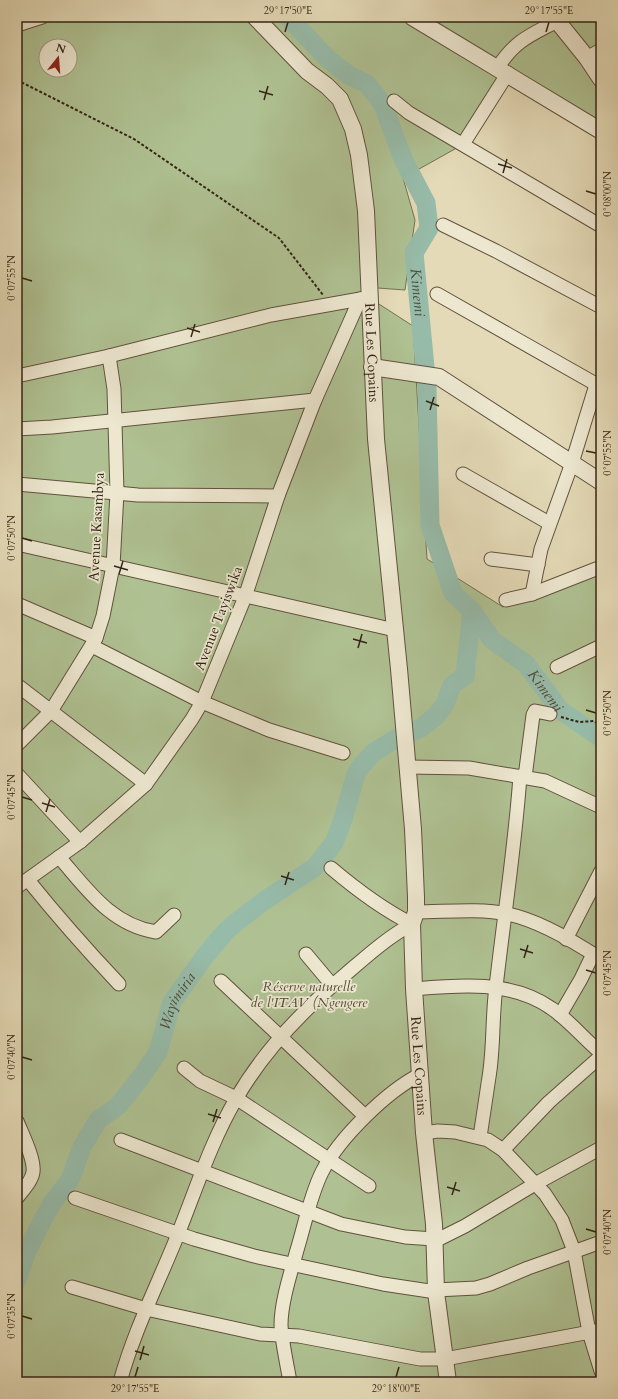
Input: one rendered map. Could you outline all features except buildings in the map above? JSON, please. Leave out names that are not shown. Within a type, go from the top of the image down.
[{"type":"street","points":[[17,25],[42,17]]},
{"type":"street","name":"Rue Les Copains","points":[[255,17],[307,72],[327,86],[340,99],[353,129],[366,212],[365,298],[372,367],[376,439],[408,767],[416,897],[414,918],[414,989],[424,1133],[434,1239],[436,1291],[448,1382]]},
{"type":"street","points":[[412,17],[503,70],[601,131]]},
{"type":"street","points":[[463,144],[503,70],[508,53],[520,40],[556,19],[587,58],[601,79]]},
{"type":"street","points":[[587,58],[601,50]]},
{"type":"street","points":[[394,101],[409,113],[601,226]]},
{"type":"street","points":[[443,225],[496,250],[601,307]]},
{"type":"street","points":[[437,294],[598,386],[572,463],[549,523],[532,594]]},
{"type":"street","points":[[17,376],[109,356],[271,315],[365,298]]},
{"type":"street","name":"Avenue Tayiswika","points":[[22,884],[80,842],[146,784],[174,746],[202,702],[245,597],[278,496],[315,400],[365,298]]},
{"type":"street","name":"Avenue Kasambya","points":[[17,744],[51,711],[94,642],[103,616],[113,566],[117,493],[114,389],[109,356]]},
{"type":"street","points":[[372,367],[440,377],[601,482]]},
{"type":"street","points":[[17,429],[52,427],[315,400]]},
{"type":"street","points":[[463,474],[549,523]]},
{"type":"street","points":[[17,484],[117,493],[278,496]]},
{"type":"street","points":[[17,544],[395,630]]},
{"type":"street","points":[[491,560],[538,565]]},
{"type":"street","points":[[506,600],[532,594],[601,567]]},
{"type":"street","points":[[17,604],[94,642],[202,702],[269,730],[343,753]]},
{"type":"street","points":[[557,667],[601,646]]},
{"type":"street","points":[[17,685],[146,784]]},
{"type":"street","points":[[480,1137],[489,1077],[496,988],[506,914],[512,852],[533,715],[535,710],[550,714]]},
{"type":"street","points":[[408,767],[469,768],[545,781],[601,808]]},
{"type":"street","points":[[17,774],[80,842]]},
{"type":"street","points":[[59,857],[95,898],[117,917],[132,926],[156,932],[174,915]]},
{"type":"street","points":[[331,868],[361,894],[390,913],[414,918],[506,914],[520,917],[566,939],[597,957],[581,979],[560,1015]]},
{"type":"street","points":[[566,939],[601,871]]},
{"type":"street","points":[[22,884],[51,906],[61,922],[79,938],[90,954],[119,984]]},
{"type":"street","points":[[120,1382],[126,1359],[178,1233],[202,1170],[236,1098],[280,1036],[332,985],[374,949],[414,918]]},
{"type":"street","points":[[306,954],[332,985]]},
{"type":"street","points":[[221,981],[365,1116]]},
{"type":"street","points":[[414,989],[456,985],[496,988],[511,991],[539,1001],[560,1015],[601,1054],[549,1102],[503,1150]]},
{"type":"street","points":[[184,1068],[200,1081],[236,1098],[369,1186]]},
{"type":"street","points":[[290,1382],[284,1336],[281,1325],[282,1315],[293,1265],[318,1182],[329,1160],[365,1116],[396,1089],[420,1074]]},
{"type":"street","points":[[17,1122],[27,1145],[33,1170],[29,1181],[17,1198]]},
{"type":"street","points":[[424,1133],[438,1131],[455,1132],[480,1137],[503,1150],[535,1184],[555,1209],[574,1251],[595,1331],[601,1372]]},
{"type":"street","points":[[122,1140],[341,1224],[385,1234],[434,1239],[441,1238],[465,1226],[535,1184],[601,1148]]},
{"type":"street","points":[[75,1198],[178,1233],[293,1265],[383,1284],[436,1291],[476,1288],[490,1284],[528,1268],[601,1242]]},
{"type":"street","points":[[72,1287],[146,1309],[260,1334],[299,1336],[420,1359],[445,1359],[595,1331]]},
{"type":"path","points":[[17,80],[134,140],[279,238],[330,304]]},
{"type":"path","points":[[550,714],[579,722],[594,721],[601,726]]},
{"type":"green space","name":"Réserve naturelle de l'ITAV (Ngengere","points":[[17,17],[601,17],[601,124],[509,67],[462,145],[403,178],[415,220],[405,290],[364,287],[365,295],[413,326],[427,559],[503,607],[601,574],[601,1382],[17,1382]]},
{"type":"waterway","name":"Kimemi","points":[[288,17],[329,60],[349,75],[367,84],[382,103],[404,161],[426,203],[429,228],[414,253],[427,388],[430,525],[453,593],[472,611],[492,640],[526,664],[560,710],[601,738]]},
{"type":"waterway","name":"Wayimiria","points":[[17,1280],[25,1256],[37,1231],[52,1203],[70,1180],[82,1147],[98,1120],[118,1106],[141,1077],[158,1052],[172,1002],[205,956],[227,930],[239,920],[264,901],[315,867],[334,843],[343,819],[356,774],[362,765],[374,752],[397,738],[421,728],[436,716],[445,704],[452,685],[465,676],[472,611]]}]
